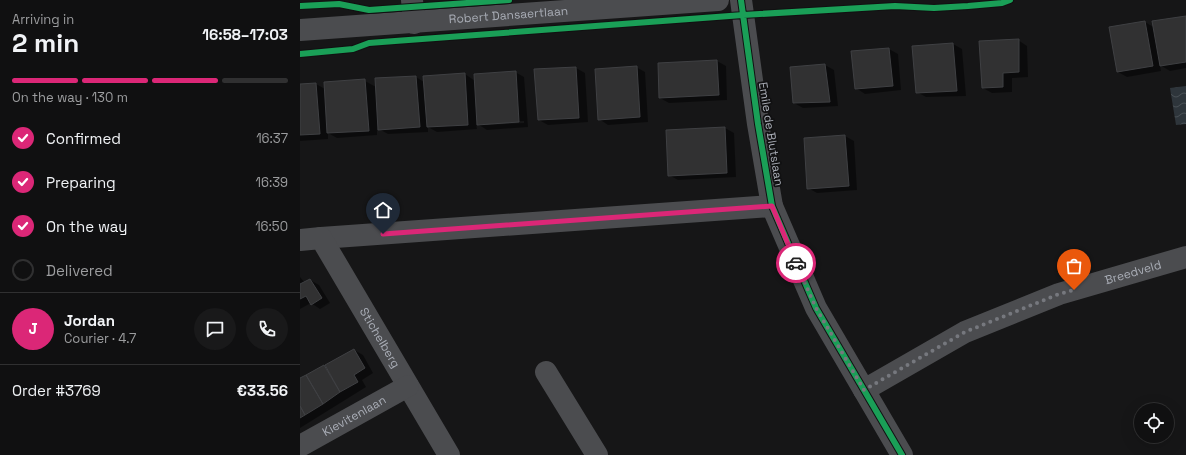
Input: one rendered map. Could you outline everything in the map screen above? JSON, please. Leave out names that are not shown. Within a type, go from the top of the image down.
[{"type":"street","points":[[412,0],[414,23]]},
{"type":"street","name":"Robert Dansaertlaan","points":[[300,30],[718,0]]},
{"type":"street","name":"Emile de Blutslaan","points":[[741,0],[758,124],[772,206],[816,308],[902,455]]},
{"type":"street","points":[[310,239],[772,206]]},
{"type":"street","name":"Stichelberg","points":[[310,239],[408,386],[449,455]]},
{"type":"street","name":"Breedveld","points":[[864,390],[965,332],[1059,294],[1186,257]]},
{"type":"street","points":[[546,372],[597,455]]},
{"type":"street","name":"Kievitenlaan","points":[[300,446],[408,386]]},
{"type":"water","points":[[1186,86],[1186,124],[1176,125],[1170,88]]},
{"type":"building","points":[[1186,16],[1186,62],[1160,66],[1152,21]]},
{"type":"building","points":[[1145,21],[1153,66],[1117,72],[1109,27]]},
{"type":"building","points":[[1019,39],[1019,72],[1003,73],[1003,87],[982,88],[979,41]]},
{"type":"building","points":[[953,43],[957,91],[916,93],[912,46]]},
{"type":"building","points":[[889,48],[893,86],[855,89],[851,51]]},
{"type":"building","points":[[717,60],[719,95],[659,98],[658,63]]},
{"type":"building","points":[[825,64],[830,102],[793,103],[790,67]]},
{"type":"building","points":[[637,66],[640,117],[598,120],[595,69]]},
{"type":"building","points":[[576,67],[579,118],[538,120],[534,69]]},
{"type":"building","points":[[516,71],[519,122],[477,125],[474,74]]},
{"type":"building","points":[[465,73],[468,125],[427,127],[423,76]]},
{"type":"building","points":[[416,76],[420,127],[378,130],[375,78]]},
{"type":"building","points":[[365,79],[369,131],[327,133],[324,82]]},
{"type":"building","points":[[316,83],[320,134],[300,135],[300,84]]},
{"type":"building","points":[[725,127],[727,173],[668,176],[666,130]]},
{"type":"building","points":[[845,135],[849,186],[807,189],[804,138]]},
{"type":"building","points":[[310,279],[322,298],[311,305],[306,296],[300,299],[300,284]]},
{"type":"building","points":[[354,349],[365,368],[354,375],[358,382],[340,392],[325,365]]},
{"type":"building","points":[[324,365],[340,392],[323,404],[306,375]]},
{"type":"building","points":[[306,375],[323,404],[305,415],[300,406],[300,378]]},
{"type":"building","points":[[300,406],[305,415],[300,418]]},
{"type":"cycle path","points":[[300,6],[339,4],[369,10],[509,0]]},
{"type":"cycle path","points":[[741,0],[758,124],[772,206],[816,308],[902,455]]},
{"type":"cycle path","points":[[300,54],[353,49],[369,43],[395,41],[743,15],[895,6],[934,8],[968,6],[1002,3],[1010,0]]},
{"type":"way so far","points":[[796,263],[816,308],[864,390],[965,332],[1059,294],[1074,290]]},
{"type":"route","points":[[383,234],[772,206],[796,263]]}]
